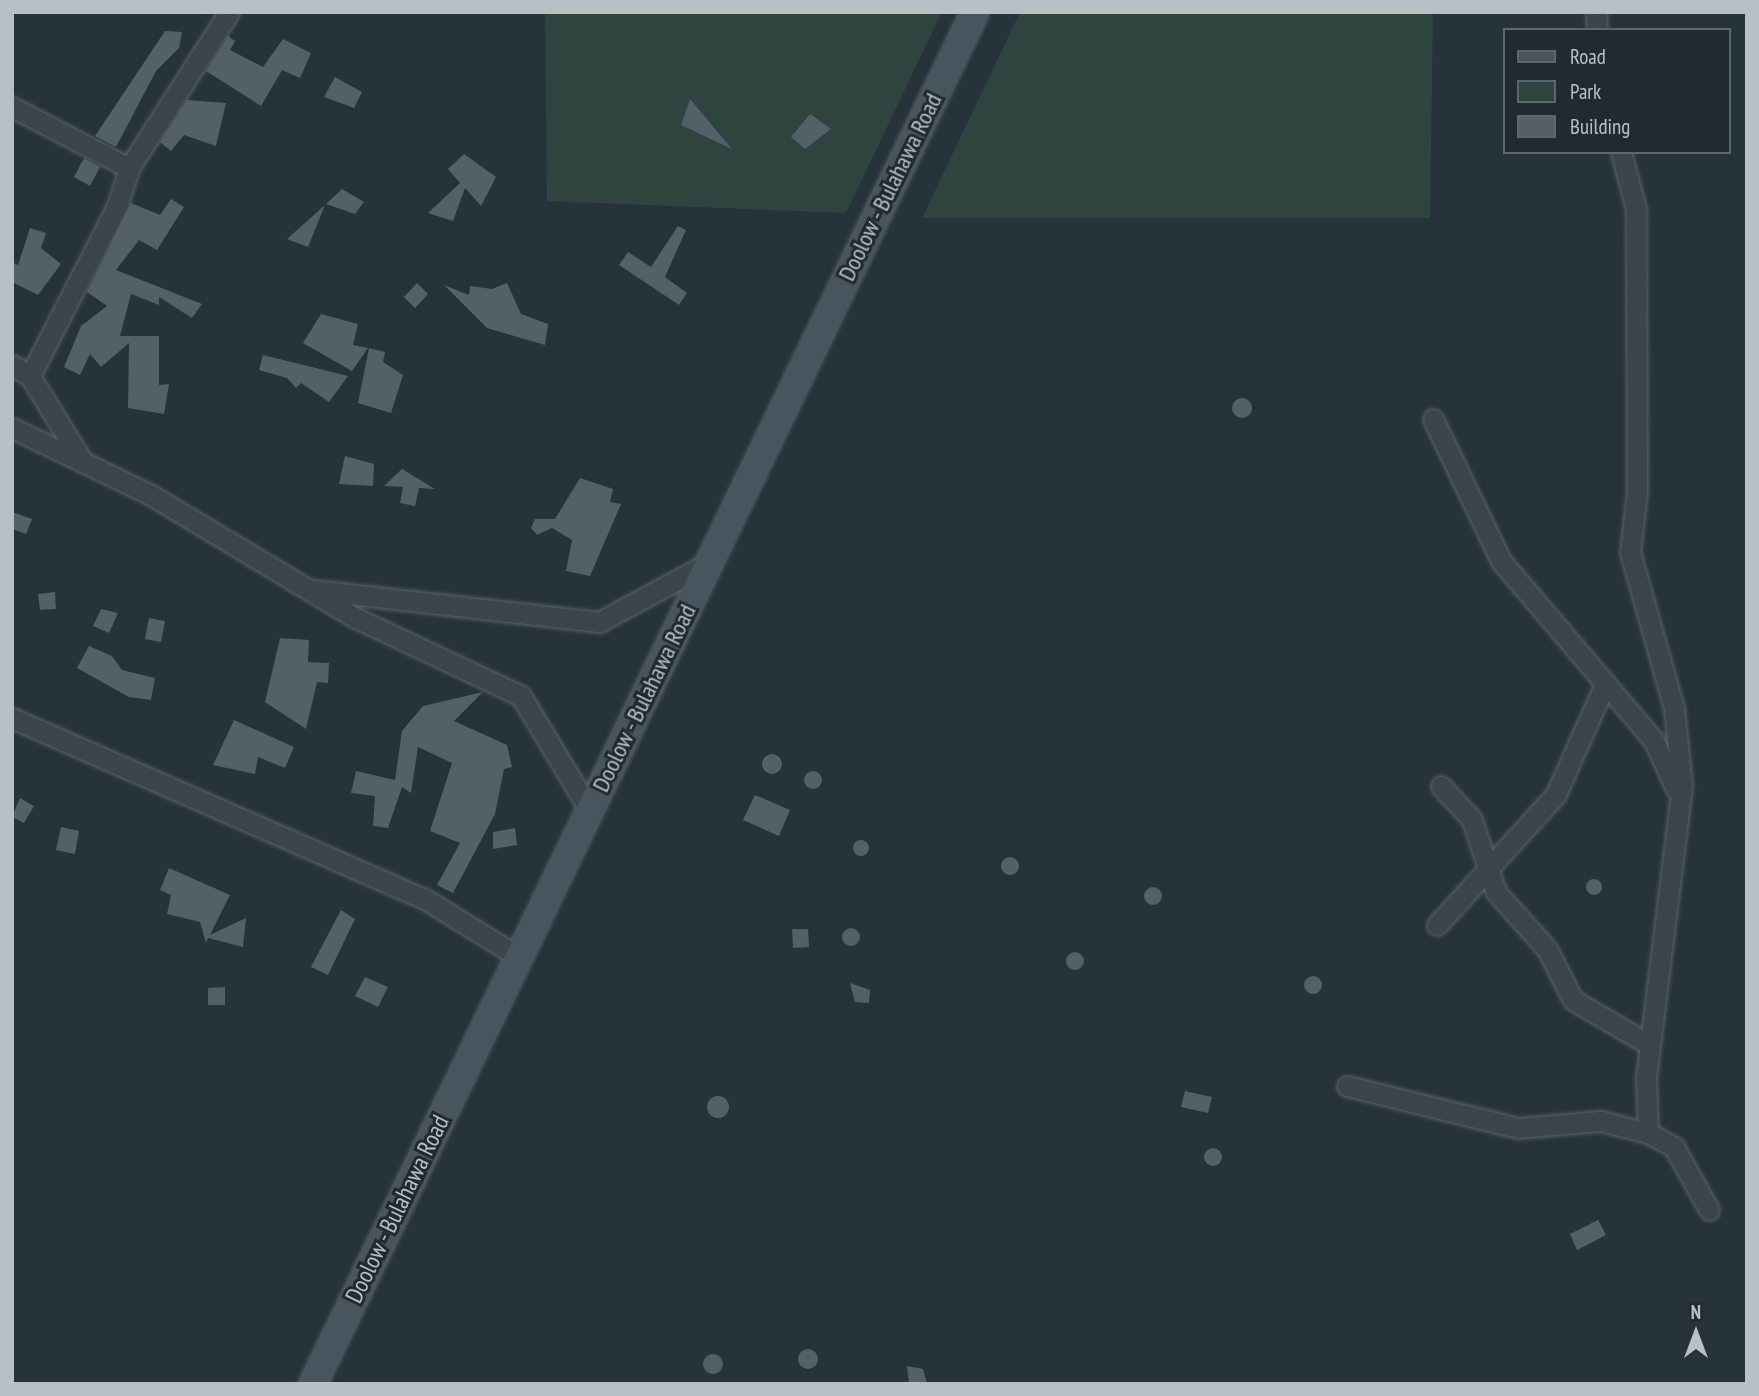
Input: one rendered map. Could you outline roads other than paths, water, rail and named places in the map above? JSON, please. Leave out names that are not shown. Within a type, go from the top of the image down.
[{"type":"main road","name":"Doolow - Bulahawa Road","points":[[313,1384],[975,12]]},
{"type":"street","points":[[30,376],[117,206],[129,168],[229,12]]},
{"type":"street","points":[[12,107],[129,168]]},
{"type":"street","points":[[1622,154],[1636,209],[1637,491],[1630,552],[1674,709],[1681,798],[1650,1045],[1648,1133]]},
{"type":"street","points":[[12,365],[30,376],[83,461]]},
{"type":"street","points":[[1433,419],[1501,561],[1654,741],[1681,798]]},
{"type":"street","points":[[12,428],[151,495],[305,589],[521,696],[590,811]]},
{"type":"street","points":[[305,589],[599,622],[710,562]]},
{"type":"street","points":[[1437,925],[1569,774],[1605,684]]},
{"type":"street","points":[[12,718],[425,899],[519,957]]},
{"type":"street","points":[[1441,786],[1472,820],[1496,892],[1547,949],[1573,1000],[1650,1045]]},
{"type":"street","points":[[1347,1086],[1518,1128],[1601,1121],[1648,1133],[1674,1147],[1709,1210]]}]
